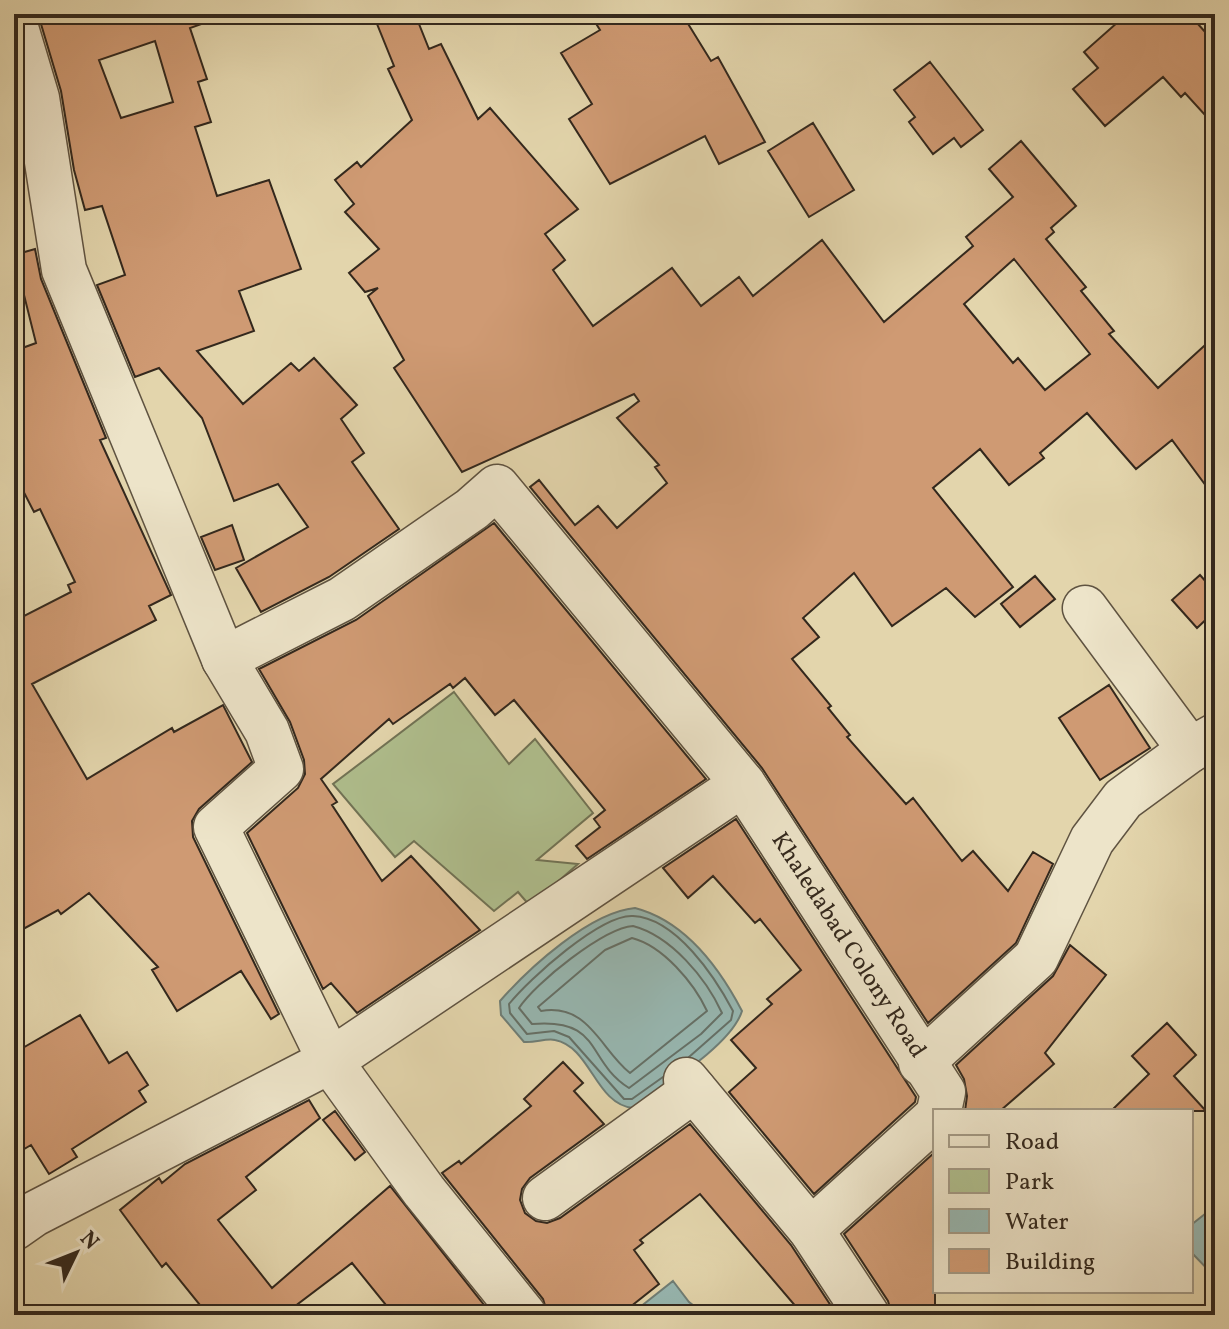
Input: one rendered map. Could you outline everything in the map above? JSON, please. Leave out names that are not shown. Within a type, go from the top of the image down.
[{"type":"street","points":[[14,21],[37,98],[64,270],[224,659],[267,731],[281,769],[216,827],[330,1061],[424,1191],[524,1315]]},
{"type":"street","name":"Khaledabad Colony Road","points":[[224,659],[342,599],[472,509],[497,487],[743,784],[921,1063],[943,1092],[939,1109]]},
{"type":"street","points":[[921,1063],[1036,958],[1092,840],[1123,799],[1202,743],[1085,608]]},
{"type":"street","points":[[14,1228],[34,1214],[330,1061],[458,972],[743,784]]},
{"type":"street","points":[[545,1198],[690,1085],[811,1230],[867,1315]]},
{"type":"street","points":[[811,1230],[933,1120]]},
{"type":"green space","points":[[454,692],[509,764],[535,739],[593,813],[537,860],[578,864],[530,906],[518,892],[494,911],[414,841],[395,857],[333,784]]},
{"type":"water","points":[[635,908],[670,923],[699,948],[723,978],[742,1011],[725,1038],[711,1051],[633,1108],[610,1097],[577,1053],[567,1045],[555,1040],[524,1042],[501,1015],[500,1001],[527,973],[580,930],[617,912]]},
{"type":"water","points":[[1215,1206],[1215,1277],[1193,1254],[1193,1223]]},
{"type":"water","points":[[673,1281],[689,1302],[706,1315],[630,1315]]},
{"type":"building","points":[[38,14],[218,14],[218,18],[190,28],[207,79],[198,82],[211,122],[195,127],[217,196],[269,180],[301,269],[239,291],[254,331],[197,351],[243,404],[291,363],[299,371],[314,358],[357,405],[341,419],[364,453],[352,462],[399,529],[329,577],[261,612],[236,568],[308,527],[278,484],[234,501],[202,418],[159,368],[135,377],[97,285],[125,275],[102,206],[85,210],[74,170],[61,91]],"holes":[[[155,41],[173,102],[121,118],[99,60]]]},
{"type":"building","points":[[373,14],[415,14],[429,49],[441,44],[478,119],[490,108],[578,209],[545,234],[565,260],[553,270],[593,326],[672,268],[701,306],[739,277],[753,296],[822,240],[884,322],[973,246],[966,237],[1013,197],[989,169],[1021,141],[1076,206],[1051,228],[1054,232],[1046,239],[1086,287],[1081,291],[1114,331],[1109,334],[1158,388],[1215,336],[1215,498],[1172,440],[1136,469],[1087,413],[1040,453],[1044,458],[1009,485],[980,449],[933,488],[1013,587],[975,617],[946,588],[892,626],[854,573],[803,618],[819,637],[792,659],[831,706],[828,708],[850,735],[847,737],[906,804],[913,798],[962,861],[973,851],[1008,891],[1033,852],[1053,864],[1016,943],[928,1023],[762,768],[530,487],[539,480],[575,525],[598,506],[617,528],[667,483],[655,467],[659,465],[617,418],[639,401],[634,394],[462,472],[394,368],[404,360],[368,296],[378,288],[365,292],[349,273],[379,249],[345,212],[354,204],[335,180],[357,162],[361,167],[412,120],[388,69],[394,66]],"holes":[[[1014,259],[1090,354],[1045,390],[1018,358],[1013,363],[964,304]]]},
{"type":"building","points":[[590,14],[682,14],[711,61],[718,57],[765,142],[719,164],[705,136],[610,184],[569,119],[592,104],[561,53],[600,30]]},
{"type":"building","points":[[1127,14],[1189,14],[1215,43],[1215,126],[1185,93],[1181,97],[1163,77],[1105,126],[1073,89],[1098,68],[1084,52]]},
{"type":"building","points":[[930,62],[983,130],[961,147],[954,138],[933,154],[909,122],[915,117],[894,90]]},
{"type":"building","points":[[14,113],[22,167],[14,170]]},
{"type":"building","points":[[813,123],[854,190],[809,217],[768,151]]},
{"type":"building","points":[[35,249],[41,279],[106,438],[100,440],[171,595],[149,606],[156,620],[32,684],[87,779],[172,728],[174,732],[223,705],[252,762],[199,809],[192,821],[193,837],[279,1014],[271,1019],[241,971],[177,1011],[152,970],[158,967],[89,893],[61,914],[58,910],[14,934],[14,621],[71,592],[68,585],[75,582],[40,509],[34,512],[14,473],[14,351],[36,343],[14,255]]},
{"type":"building","points":[[494,523],[706,779],[587,859],[576,846],[600,827],[594,819],[605,810],[514,700],[495,715],[465,678],[453,688],[450,684],[393,724],[389,719],[321,779],[337,802],[332,805],[382,881],[411,856],[480,930],[357,1013],[331,983],[323,989],[247,833],[298,788],[305,774],[304,760],[290,722],[259,669],[356,620]]},
{"type":"building","points":[[232,525],[244,560],[215,570],[201,537]]},
{"type":"building","points":[[1200,575],[1215,592],[1215,611],[1197,628],[1172,600]]},
{"type":"building","points":[[1035,576],[1055,599],[1020,627],[1001,604]]},
{"type":"building","points":[[1109,685],[1150,748],[1100,780],[1059,718]]},
{"type":"building","points":[[736,819],[916,1097],[915,1102],[814,1194],[729,1092],[756,1068],[731,1040],[772,1004],[767,999],[801,970],[760,919],[755,923],[713,876],[688,898],[663,868]]},
{"type":"building","points":[[1070,945],[1106,975],[1045,1053],[1054,1064],[1002,1109],[965,1109],[964,1079],[956,1065],[1053,976]]},
{"type":"building","points":[[80,1015],[109,1063],[127,1052],[148,1085],[139,1091],[146,1102],[72,1149],[77,1157],[49,1174],[31,1145],[14,1155],[14,1053]]},
{"type":"building","points":[[1167,1023],[1196,1055],[1174,1076],[1206,1111],[1113,1109],[1149,1074],[1132,1056]]},
{"type":"building","points":[[563,1062],[583,1083],[574,1091],[604,1124],[530,1178],[522,1189],[520,1200],[525,1213],[536,1221],[547,1223],[560,1218],[690,1124],[791,1245],[837,1315],[803,1315],[700,1194],[640,1240],[643,1243],[634,1250],[659,1284],[620,1315],[548,1315],[543,1299],[442,1173],[459,1161],[461,1164],[531,1106],[524,1099]]},
{"type":"building","points":[[309,1100],[320,1118],[246,1177],[256,1190],[218,1220],[272,1288],[390,1186],[492,1315],[394,1315],[352,1263],[290,1310],[294,1315],[208,1315],[166,1263],[162,1267],[120,1210],[159,1178],[162,1183],[185,1164]]},
{"type":"building","points":[[335,1111],[365,1152],[355,1160],[323,1120]]},
{"type":"building","points":[[933,1154],[935,1315],[892,1315],[888,1301],[844,1234]]}]
